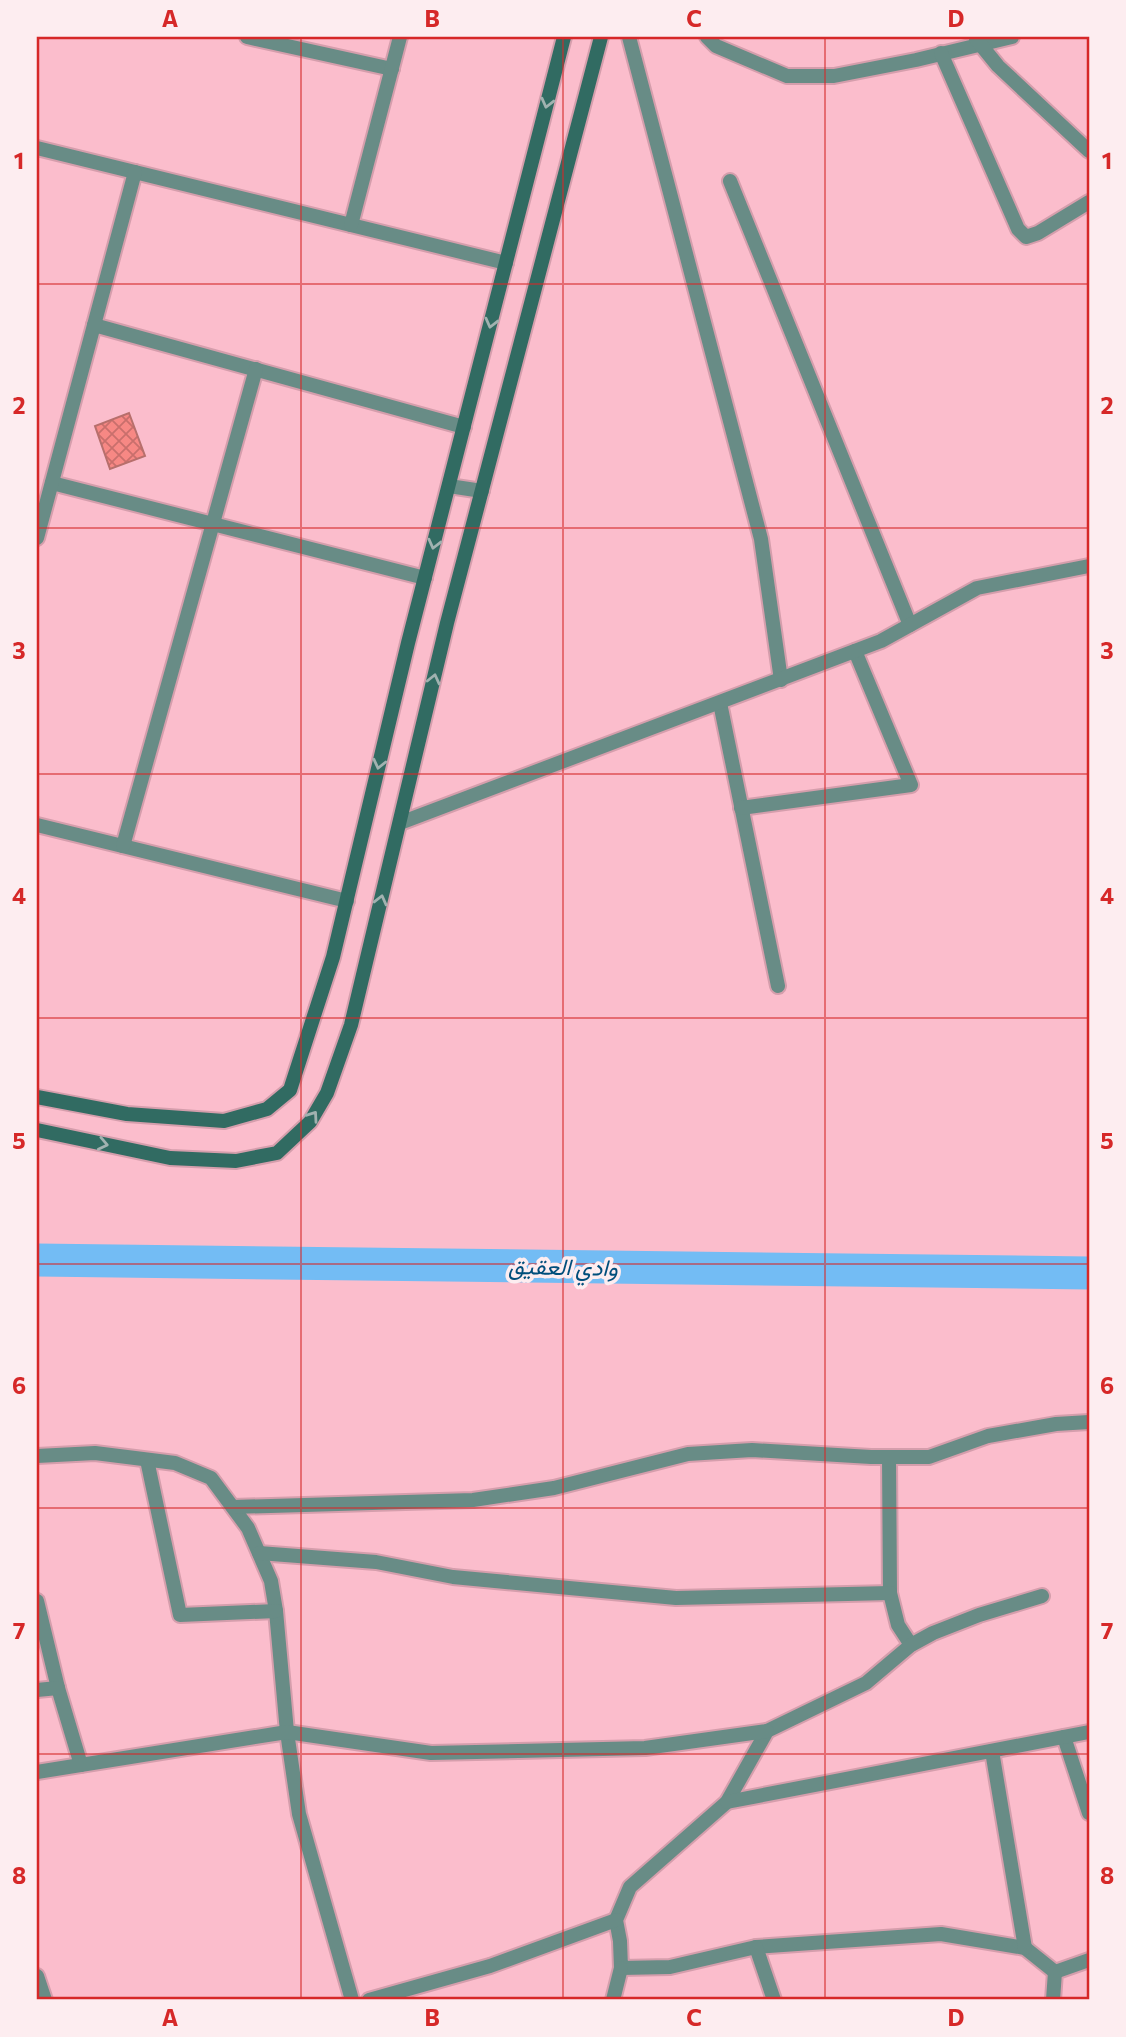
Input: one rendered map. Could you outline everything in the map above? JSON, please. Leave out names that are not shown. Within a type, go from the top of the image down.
[{"type":"street","points":[[247,37],[392,69]]},
{"type":"street","points":[[351,225],[400,37]]},
{"type":"street","points":[[37,1097],[127,1114],[224,1121],[267,1109],[289,1090],[333,957],[425,578],[564,37]]},
{"type":"street","points":[[37,1130],[170,1158],[236,1161],[277,1153],[310,1122],[327,1093],[351,1026],[447,623],[601,37]]},
{"type":"street","points":[[629,37],[761,539],[781,680]]},
{"type":"street","points":[[706,37],[716,46],[787,76],[834,76],[941,53],[977,40],[1012,37]]},
{"type":"street","points":[[977,40],[998,66],[1089,151]]},
{"type":"street","points":[[941,53],[1018,229],[1026,237],[1038,233],[1089,202]]},
{"type":"street","points":[[37,148],[506,263]]},
{"type":"street","points":[[37,538],[135,172]]},
{"type":"street","points":[[730,181],[910,625]]},
{"type":"street","points":[[94,325],[464,426]]},
{"type":"street","points":[[123,846],[256,369]]},
{"type":"street","points":[[52,483],[425,578]]},
{"type":"street","points":[[449,486],[482,491]]},
{"type":"street","points":[[400,823],[855,652],[881,641],[977,588],[1089,566]]},
{"type":"street","points":[[741,808],[911,785],[855,652]]},
{"type":"street","points":[[720,703],[778,986]]},
{"type":"street","points":[[37,825],[347,901]]},
{"type":"street","points":[[233,1507],[473,1500],[554,1488],[688,1454],[752,1450],[929,1457],[988,1436],[1056,1424],[1089,1422]]},
{"type":"street","points":[[37,1456],[95,1453],[175,1463],[211,1478],[248,1528],[271,1581],[287,1732],[299,1814],[352,2000]]},
{"type":"street","points":[[889,1457],[890,1593],[898,1625],[911,1645]]},
{"type":"street","points":[[147,1460],[180,1615],[276,1611]]},
{"type":"street","points":[[259,1553],[376,1562],[453,1577],[676,1598],[890,1593]]},
{"type":"street","points":[[37,1772],[287,1732],[431,1753],[645,1748],[767,1731],[866,1683],[911,1645],[933,1633],[979,1615],[1042,1596]]},
{"type":"street","points":[[37,1601],[58,1688],[81,1765]]},
{"type":"street","points":[[37,1690],[58,1688]]},
{"type":"street","points":[[613,2000],[621,1968],[616,1920],[629,1887],[727,1802],[767,1731]]},
{"type":"street","points":[[727,1802],[1089,1732]]},
{"type":"street","points":[[1063,1737],[1089,1813]]},
{"type":"street","points":[[992,1751],[1025,1948]]},
{"type":"street","points":[[369,2000],[409,1995],[616,1920]]},
{"type":"street","points":[[621,1968],[670,1966],[756,1947],[941,1934],[1025,1948],[1055,1972]]},
{"type":"street","points":[[756,1947],[774,2000]]},
{"type":"street","points":[[1055,1972],[1089,1960]]},
{"type":"street","points":[[1053,2000],[1055,1972]]},
{"type":"street","points":[[37,1976],[45,2000]]},
{"type":"building","points":[[129,413],[145,456],[110,469],[95,426]]},
{"type":"waterway","name":"وادي العقيق","points":[[37,1260],[1089,1273]]}]
